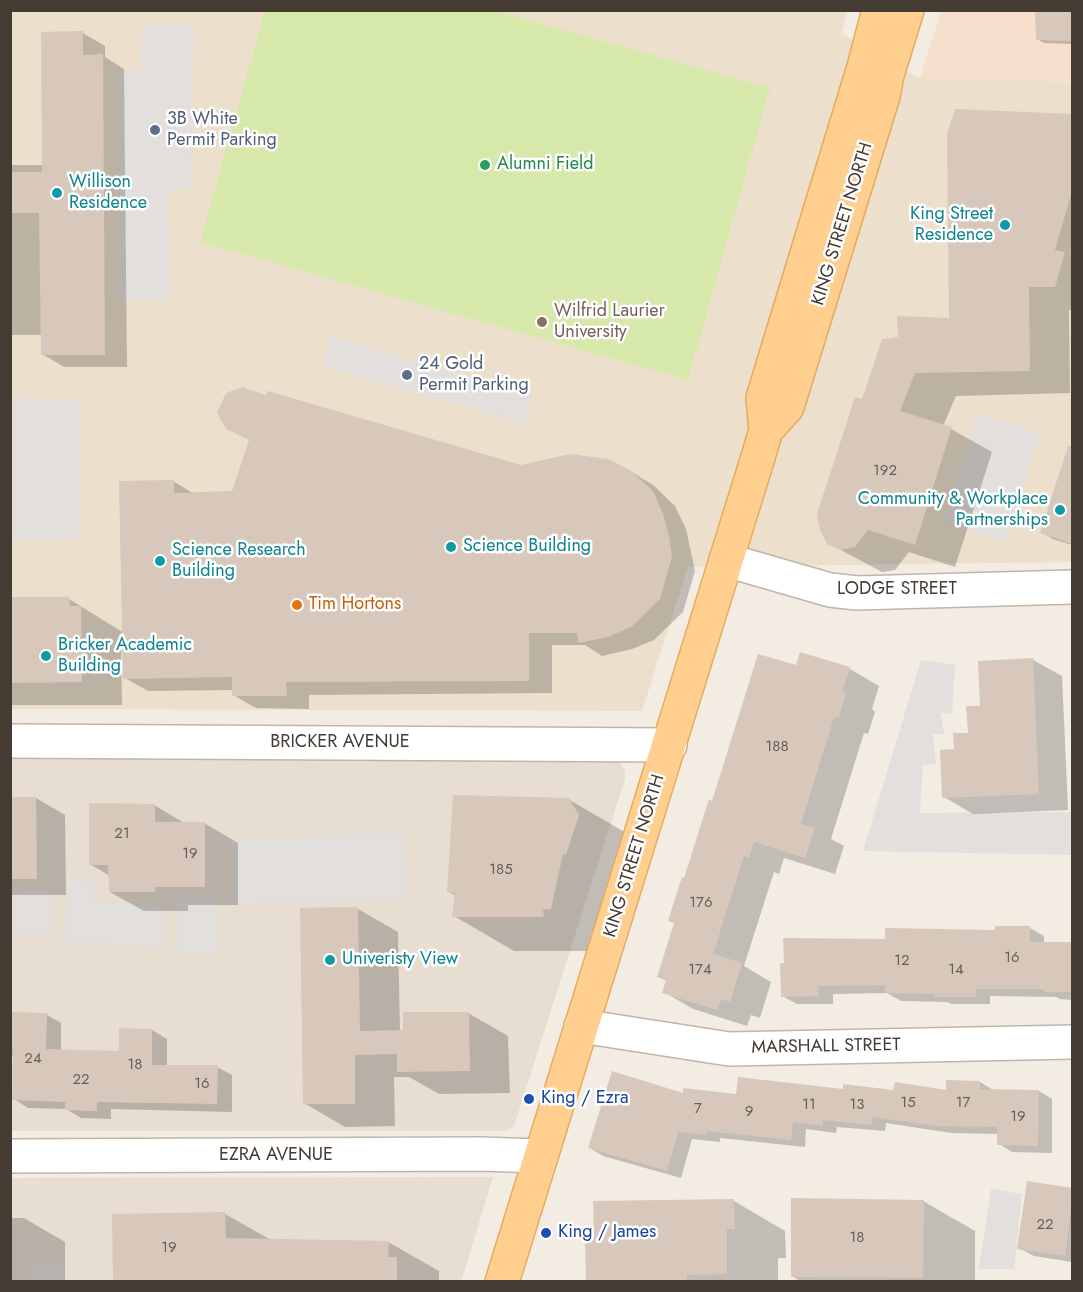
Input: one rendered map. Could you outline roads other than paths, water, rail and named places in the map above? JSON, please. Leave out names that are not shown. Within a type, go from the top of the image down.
[{"type":"main road","name":"KING STREET NORTH","points":[[502,1281],[766,430],[763,398],[864,67],[879,10]]},
{"type":"main road","name":"KING STREET NORTH","points":[[766,430],[787,407],[883,96],[907,10]]},
{"type":"street","name":"LODGE STREET","points":[[726,560],[830,590],[857,593],[1072,587]]},
{"type":"street","name":"BRICKER AVENUE","points":[[10,741],[670,745]]},
{"type":"street","name":"MARSHALL STREET","points":[[581,1026],[729,1049],[1072,1042]]},
{"type":"street","name":"EZRA AVENUE","points":[[10,1156],[480,1154],[541,1156]]},
{"type":"place","name":"3B White Permit Parking","points":[[155,130]]},
{"type":"place","name":"Alumni Field","points":[[485,165]]},
{"type":"place","name":"Willison Residence","points":[[57,193]]},
{"type":"place","name":"King Street Residence","points":[[1005,225]]},
{"type":"place","name":"Wilfrid Laurier University","points":[[542,322]]},
{"type":"place","name":"24 Gold Permit Parking","points":[[407,375]]},
{"type":"place","name":"Community & Workplace Partnerships","points":[[1060,510]]},
{"type":"place","name":"Science Building","points":[[451,547]]},
{"type":"place","name":"Science Research Building","points":[[160,561]]},
{"type":"place","name":"Tim Hortons","points":[[297,605]]},
{"type":"place","name":"Bricker Academic Building","points":[[46,656]]},
{"type":"place","name":"Univeristy View","points":[[330,960]]},
{"type":"place","name":"King / Ezra","points":[[529,1099]]},
{"type":"place","name":"King / James","points":[[546,1233]]}]
